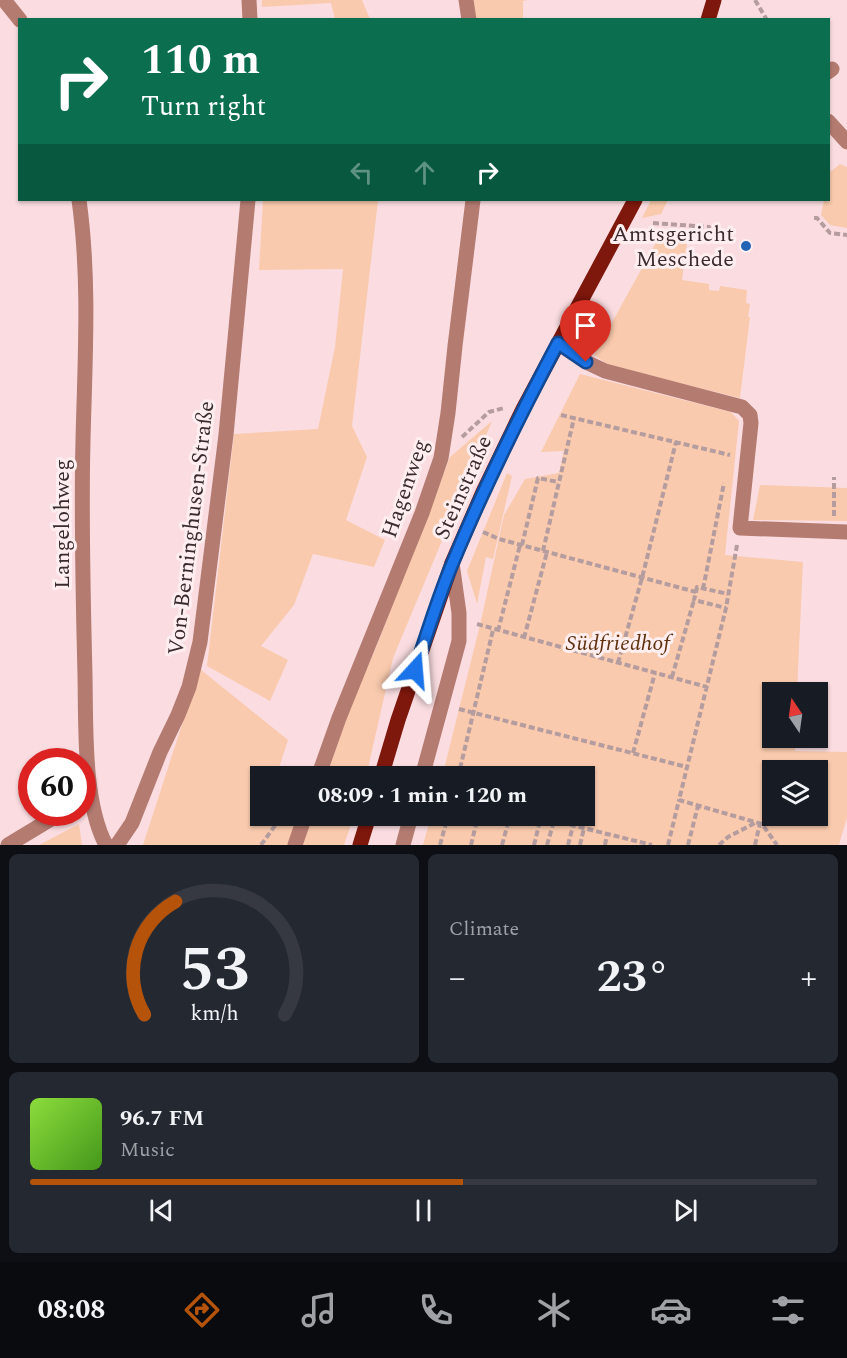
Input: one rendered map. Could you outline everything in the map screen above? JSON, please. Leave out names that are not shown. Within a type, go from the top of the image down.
[{"type":"main road","points":[[709,18],[714,0]]},
{"type":"main road","name":"Steinstraße","points":[[384,766],[452,563],[496,464],[634,201]]},
{"type":"main road","points":[[360,845],[366,826]]},
{"type":"street","points":[[4,0],[18,18]]},
{"type":"street","points":[[249,0],[250,18]]},
{"type":"street","points":[[466,0],[469,18]]},
{"type":"street","points":[[830,124],[847,141]]},
{"type":"street","name":"Langelohweg","points":[[79,201],[86,272],[82,460],[86,748]]},
{"type":"street","name":"Von-Berninghusen-Straße","points":[[117,845],[132,823],[160,752],[178,715],[189,687],[201,642],[226,435],[248,201]]},
{"type":"street","name":"Hagenweg","points":[[322,766],[422,513],[441,458],[473,201]]},
{"type":"street","points":[[558,343],[586,362],[605,371],[742,407],[747,411],[751,423],[740,528],[840,532]]},
{"type":"street","points":[[425,766],[459,641],[459,613],[452,563]]},
{"type":"street","name":"Langelohweg","points":[[96,821],[106,845]]},
{"type":"street","points":[[8,845],[39,826]]},
{"type":"street","points":[[295,845],[301,826]]},
{"type":"street","points":[[403,845],[408,826]]},
{"type":"path","points":[[755,0],[766,18]]},
{"type":"path","points":[[814,218],[817,218],[830,233],[847,235]]},
{"type":"path","points":[[653,223],[709,227],[708,232]]},
{"type":"path","points":[[489,412],[501,408]]},
{"type":"path","points":[[561,415],[730,455],[728,466]]},
{"type":"path","points":[[524,638],[574,418]]},
{"type":"path","points":[[618,663],[676,442]]},
{"type":"path","points":[[703,588],[726,477]]},
{"type":"path","points":[[834,477],[840,532]]},
{"type":"path","points":[[461,766],[538,478],[558,482]]},
{"type":"path","points":[[469,525],[499,539],[696,592]]},
{"type":"path","points":[[668,845],[726,608],[740,528]]},
{"type":"path","points":[[672,677],[697,587],[728,594]]},
{"type":"path","points":[[694,600],[726,608]]},
{"type":"path","points":[[459,613],[480,626],[496,631],[708,687]]},
{"type":"path","points":[[633,753],[655,673]]},
{"type":"path","points":[[441,703],[687,767]]},
{"type":"path","points":[[679,800],[758,822],[777,845]]},
{"type":"path","points":[[688,845],[698,806]]},
{"type":"path","points":[[719,845],[734,834],[758,822]]},
{"type":"path","points":[[755,845],[758,822]]},
{"type":"path","points":[[261,845],[275,826]]},
{"type":"path","points":[[440,845],[445,826]]},
{"type":"path","points":[[471,845],[476,826]]},
{"type":"path","points":[[502,845],[507,826]]},
{"type":"path","points":[[534,845],[539,826]]},
{"type":"path","points":[[547,845],[552,826]]},
{"type":"path","points":[[568,845],[573,826]]},
{"type":"path","points":[[577,826],[652,845]]},
{"type":"path","points":[[580,845],[584,828]]},
{"type":"path","points":[[605,845],[607,834]]},
{"type":"path","points":[[625,845],[626,839]]},
{"type":"green space","points":[[262,0],[362,0],[370,18],[335,18],[331,3],[262,7]]},
{"type":"green space","points":[[473,0],[528,0],[523,1],[523,18],[475,18]]},
{"type":"green space","points":[[840,164],[847,167],[847,228],[830,225],[821,215],[824,201],[830,201],[830,172]]},
{"type":"green space","points":[[263,201],[378,201],[352,426],[367,457],[346,520],[385,540],[374,567],[313,554],[294,605],[261,646],[288,660],[270,701],[207,666],[234,434],[318,429],[335,347],[343,269],[259,270]]},
{"type":"green space","points":[[650,201],[668,201],[661,214],[642,218]]},
{"type":"green space","points":[[658,239],[687,244],[682,280],[709,284],[709,290],[719,291],[720,286],[747,290],[746,303],[750,304],[748,317],[750,317],[740,398],[610,366],[594,355]]},
{"type":"green space","name":"Südfriedhof","points":[[580,374],[731,412],[739,421],[725,555],[803,562],[798,682],[762,682],[762,748],[847,752],[847,817],[839,845],[423,845],[428,826],[595,826],[595,766],[445,766],[480,625],[504,515],[525,479],[559,473],[564,451],[541,452]]},
{"type":"green space","points":[[492,421],[393,658],[368,766],[325,766],[375,650],[450,457]]},
{"type":"green space","points":[[507,473],[512,476],[493,559],[486,557],[477,604],[467,571]]},
{"type":"green space","points":[[760,485],[847,488],[847,521],[753,520]]},
{"type":"green space","points":[[200,669],[288,740],[280,766],[250,766],[250,826],[351,826],[344,845],[143,845]]},
{"type":"green space","points":[[75,826],[79,826],[82,845],[39,845]]},
{"type":"place","name":"Amtsgericht Meschede","points":[[746,246]]},
{"type":"route","points":[[415,670],[452,563],[483,492],[558,343],[586,362]]}]
